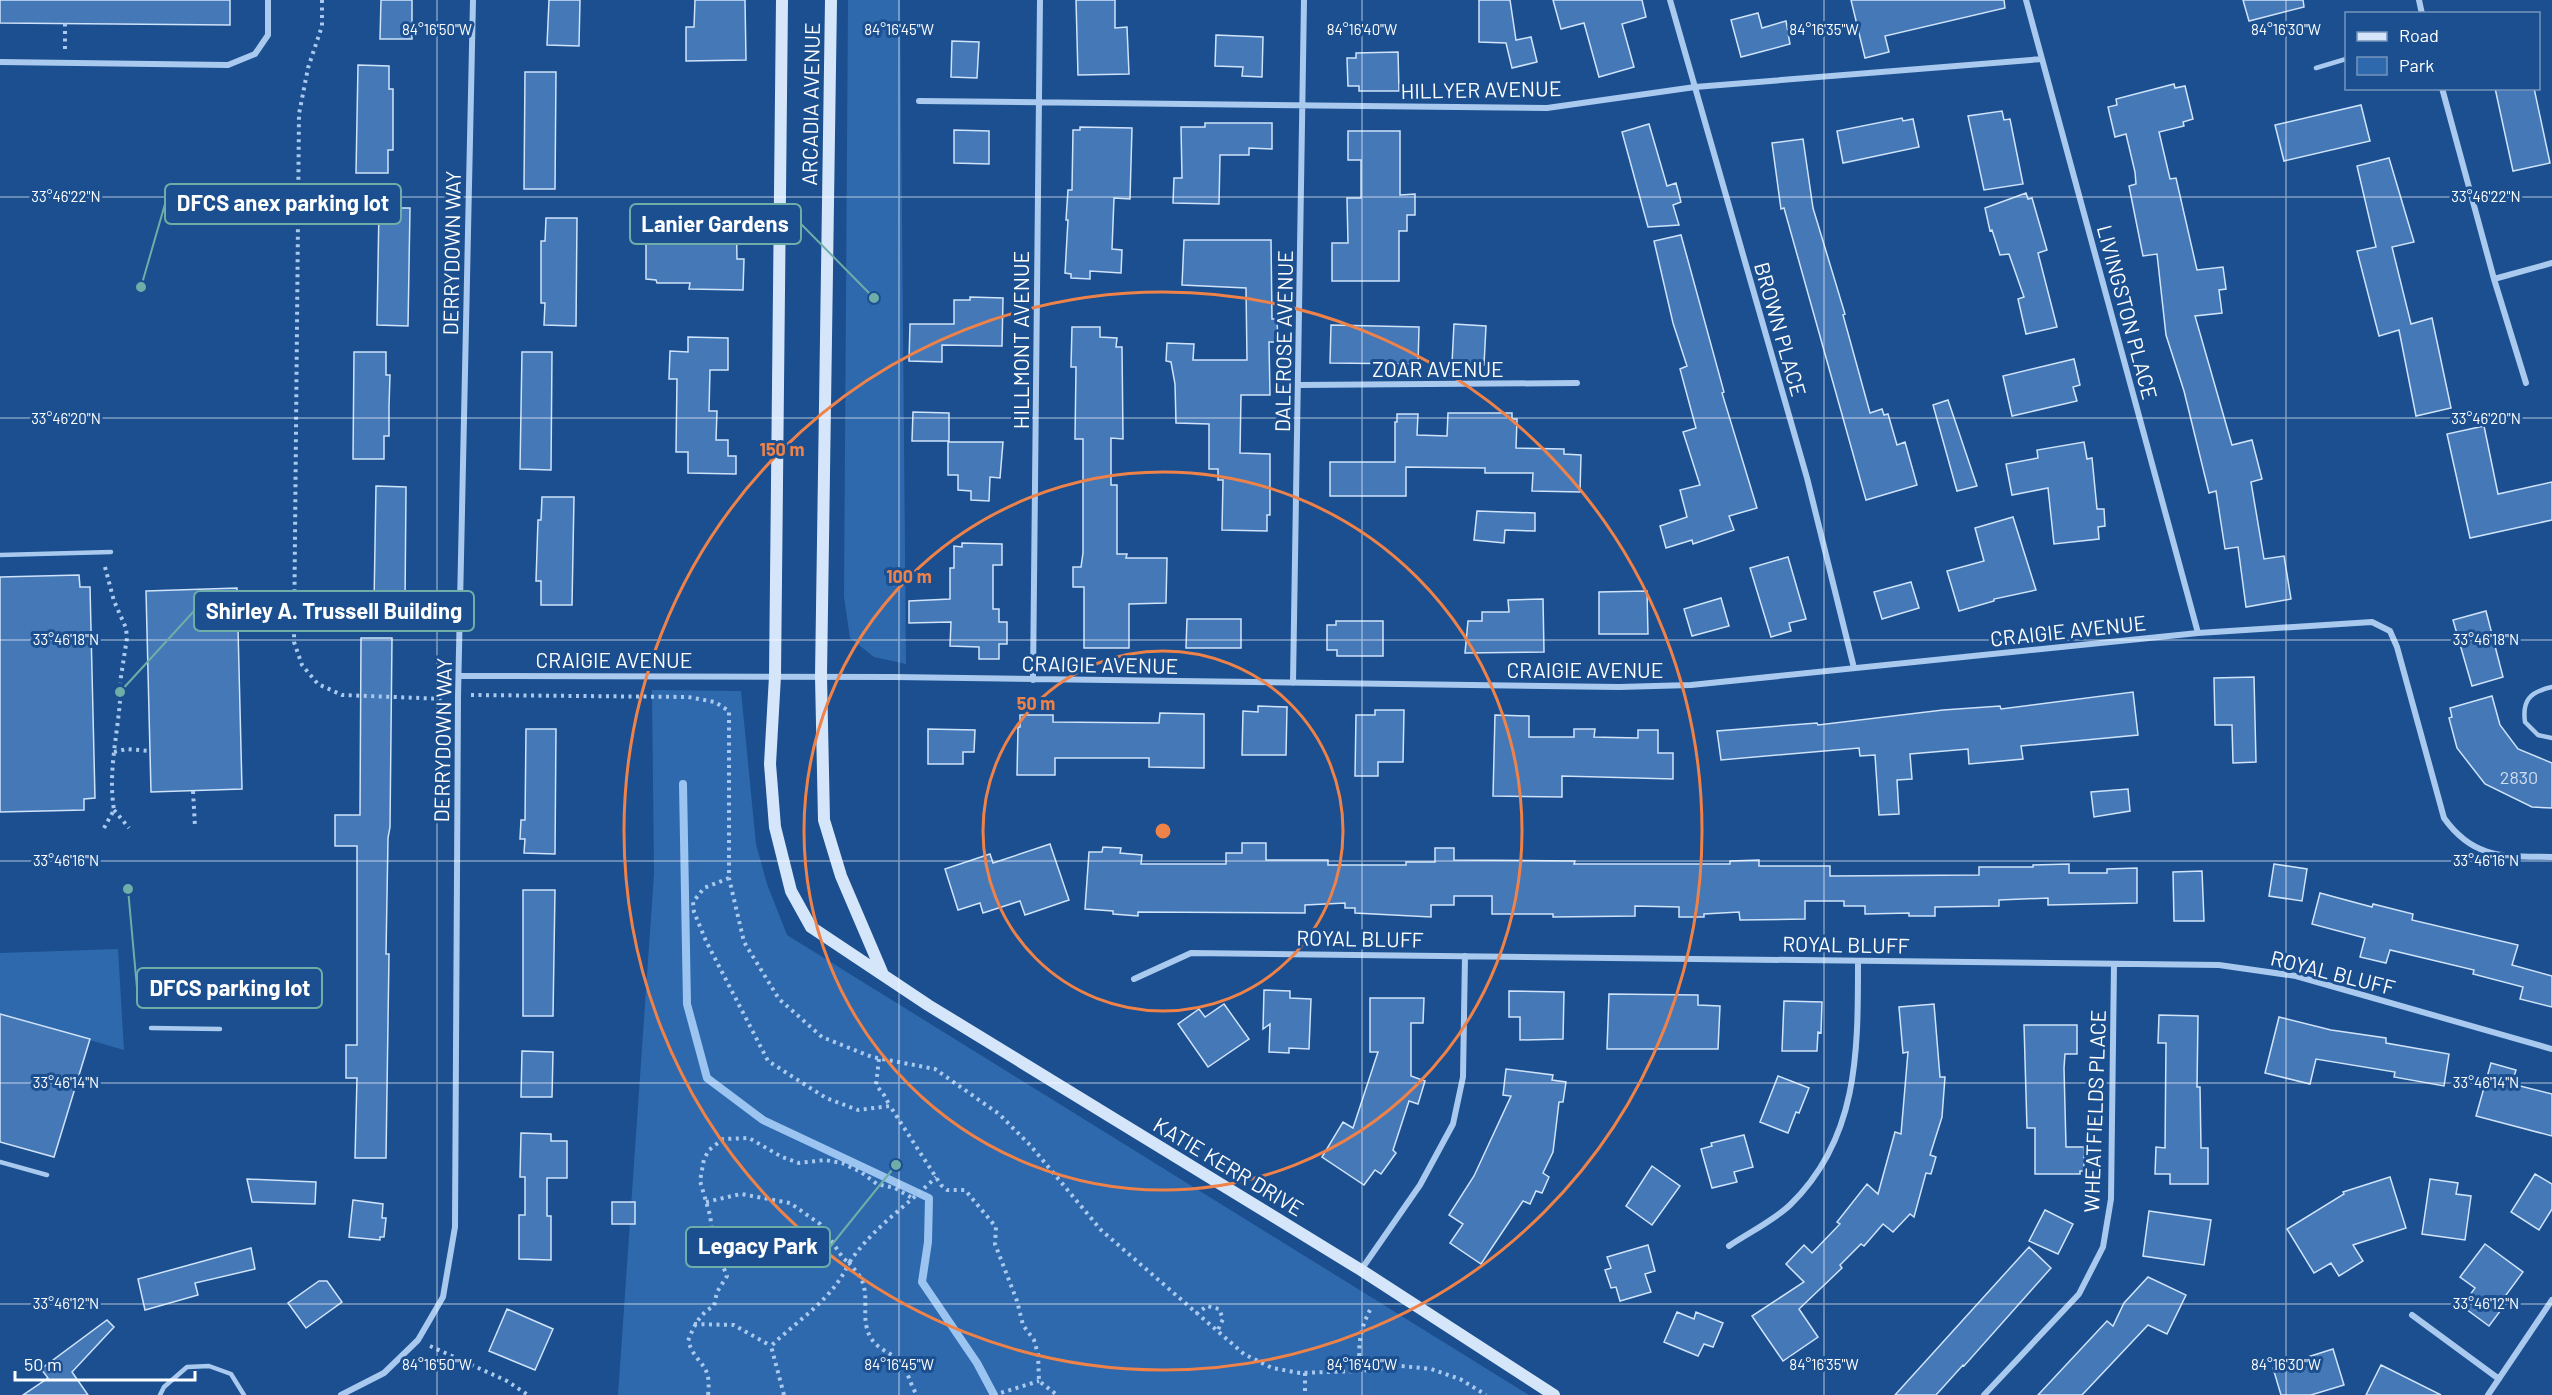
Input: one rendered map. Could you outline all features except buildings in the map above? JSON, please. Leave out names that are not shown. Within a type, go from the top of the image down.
[{"type":"street","points":[[0,62],[228,64],[255,54],[268,35],[268,0]]},
{"type":"street","name":"DERRYDOWN WAY","points":[[341,1395],[384,1373],[418,1340],[443,1297],[455,1227],[459,676],[473,0]]},
{"type":"street","name":"ARCADIA AVENUE","points":[[776,676],[782,0]]},
{"type":"street","name":"ARCADIA AVENUE","points":[[821,676],[831,0]]},
{"type":"street","name":"HILLMONT AVENUE","points":[[1033,680],[1040,0]]},
{"type":"street","name":"DALEROSE AVENUE","points":[[1293,683],[1304,0]]},
{"type":"street","name":"BROWN PLACE","points":[[1670,0],[1807,478],[1854,668]]},
{"type":"street","name":"LIVINGSTON PLACE","points":[[2026,0],[2198,633]]},
{"type":"street","name":"HILLYER AVENUE","points":[[919,101],[1547,108],[1695,87],[2042,59]]},
{"type":"street","points":[[2443,90],[2494,279],[2526,383]]},
{"type":"street","points":[[2494,279],[2552,263]]},
{"type":"street","name":"ZOAR AVENUE","points":[[1299,385],[1577,383]]},
{"type":"street","name":"CRAIGIE AVENUE","points":[[459,676],[821,676],[1618,687],[1691,685],[2198,633],[2372,622],[2390,631],[2397,647],[2444,818],[2457,836],[2482,851],[2516,856],[2552,857]]},
{"type":"street","name":"KATIE KERR DRIVE","points":[[776,676],[770,764],[775,827],[791,891],[811,927],[928,1005],[1361,1270],[1554,1395]]},
{"type":"street","points":[[821,676],[824,820],[841,876],[882,973]]},
{"type":"street","name":"ROYAL BLUFF","points":[[1134,979],[1191,953],[2219,965],[2296,976],[2552,1049]]},
{"type":"street","points":[[1361,1270],[1420,1185],[1453,1124],[1463,1077],[1465,956]]},
{"type":"street","points":[[1729,1246],[1789,1206],[1827,1159],[1850,1100],[1858,1041],[1858,961]]},
{"type":"street","name":"WHEATFIELDS PLACE","points":[[1984,1395],[2079,1294],[2103,1247],[2111,1199],[2114,964]]},
{"type":"street","points":[[2488,1395],[2552,1300]]},
{"type":"street","points":[[2412,1315],[2499,1379]]},
{"type":"lane","points":[[2316,68],[2345,59]]},
{"type":"lane","points":[[0,555],[111,552]]},
{"type":"lane","points":[[2552,687],[2529,697],[2523,707],[2524,722],[2538,735],[2552,738]]},
{"type":"lane","points":[[151,1028],[220,1029]]},
{"type":"lane","points":[[0,1162],[47,1174]]},
{"type":"lane","points":[[160,1395],[164,1387],[187,1367],[209,1366],[231,1374],[244,1395]]},
{"type":"path","points":[[322,0],[322,26],[308,68],[299,114],[294,642],[302,665],[318,684],[342,695],[444,699]]},
{"type":"path","points":[[64,63],[65,22]]},
{"type":"path","points":[[105,566],[114,601],[126,628],[120,683]]},
{"type":"path","points":[[479,694],[688,697],[715,702],[729,711],[729,878],[744,942],[779,999],[822,1037],[879,1059],[935,1069],[999,1114],[1030,1145],[1101,1230],[1244,1354],[1272,1368],[1305,1373],[1360,1371],[1401,1366],[1431,1369],[1460,1378],[1486,1395]]},
{"type":"path","points":[[120,701],[110,788],[114,810],[129,828]]},
{"type":"path","points":[[114,752],[127,749],[150,751]]},
{"type":"path","points":[[193,791],[195,827]]},
{"type":"path","points":[[104,828],[114,810]]},
{"type":"path","points":[[729,878],[704,888],[693,902],[694,912],[706,941],[768,1061],[826,1098],[858,1110],[890,1106]]},
{"type":"path","points":[[879,1059],[876,1085],[936,1176],[947,1190],[966,1190],[996,1227],[995,1244],[1017,1301],[1023,1325],[1034,1340],[1038,1354],[1039,1381]]},
{"type":"path","points":[[708,1395],[710,1379],[705,1365],[692,1353],[688,1341],[694,1324],[704,1311],[714,1306],[717,1293],[726,1276],[714,1245],[700,1181],[704,1159],[709,1150],[723,1139],[749,1138],[782,1157],[799,1163],[825,1160],[842,1163],[861,1172],[877,1184],[895,1188],[914,1199]]},
{"type":"path","points":[[771,1346],[794,1324],[810,1314],[831,1293],[849,1263],[881,1224],[914,1199],[936,1176]]},
{"type":"path","points":[[706,1202],[741,1194],[790,1203],[820,1224],[843,1258],[858,1273],[864,1287],[865,1318],[870,1337],[882,1351],[898,1359],[917,1395]]},
{"type":"path","points":[[1197,1314],[1207,1306],[1219,1309],[1223,1319],[1217,1332]]},
{"type":"path","points":[[1360,1371],[1358,1347],[1361,1329],[1370,1310]]},
{"type":"path","points":[[694,1324],[734,1325],[771,1346],[784,1395]]},
{"type":"path","points":[[418,1340],[507,1381],[528,1395]]},
{"type":"path","points":[[1305,1373],[1305,1395]]},
{"type":"path","points":[[994,1395],[1039,1381]]},
{"type":"path","points":[[1039,1381],[1057,1395]]},
{"type":"green space","points":[[848,0],[900,0],[906,664],[874,657],[850,638],[844,597]]},
{"type":"green space","points":[[652,690],[741,691],[756,844],[767,884],[787,935],[1529,1395],[618,1395],[654,874]]},
{"type":"green space","points":[[118,949],[124,1050],[0,1014],[0,953]]},
{"type":"waterway","points":[[683,784],[687,1004],[707,1078],[763,1120],[929,1198],[928,1242],[922,1282],[977,1363],[994,1395]]},
{"type":"place","name":"DFCS anex parking lot","points":[[141,287]]},
{"type":"place","name":"Lanier Gardens","points":[[874,298]]},
{"type":"place","name":"Shirley A. Trussell Building","points":[[120,692]]},
{"type":"place","name":"DFCS parking lot","points":[[128,889]]},
{"type":"place","name":"Legacy Park","points":[[896,1165]]}]
